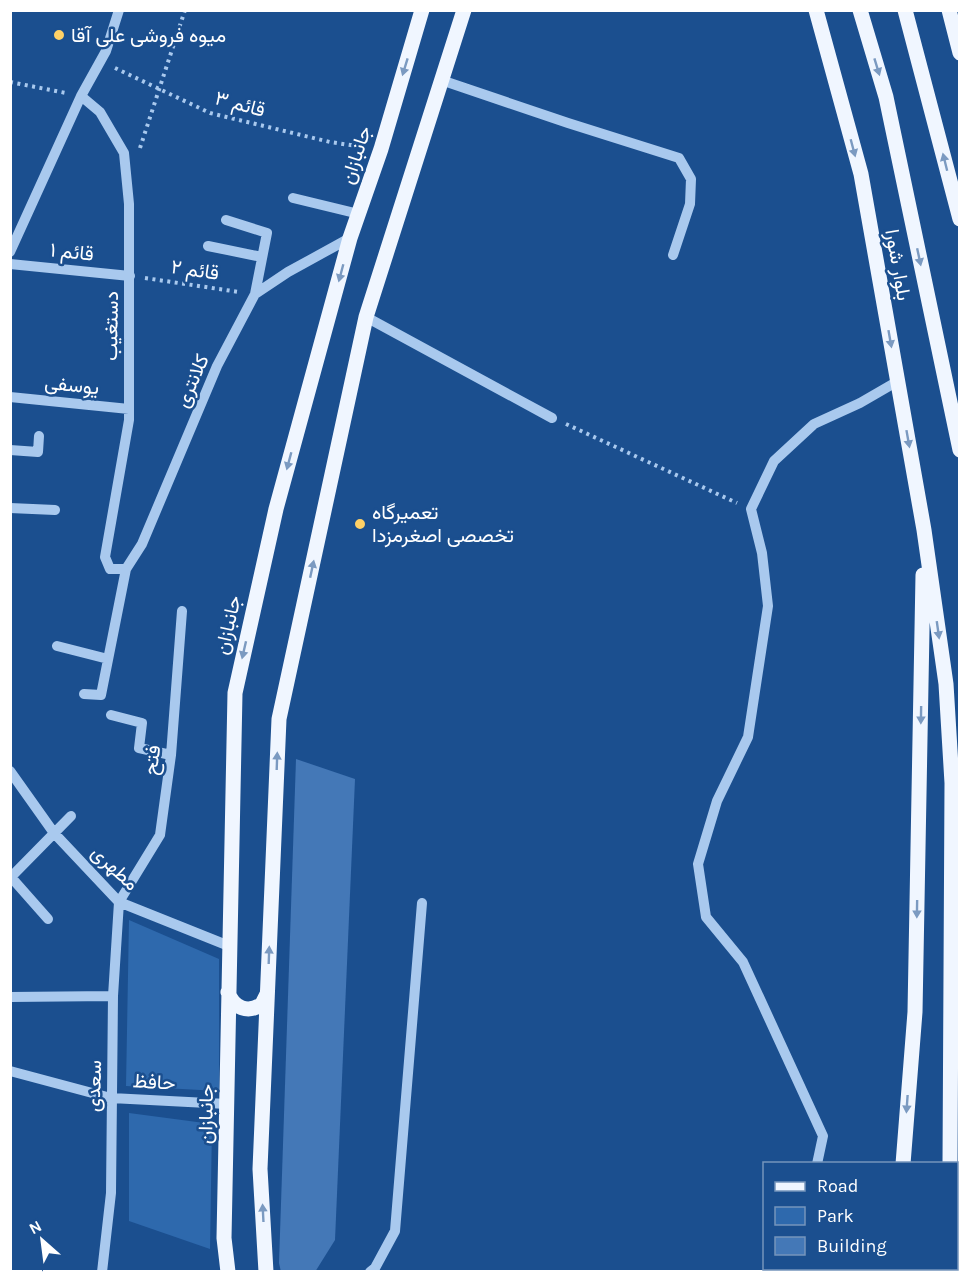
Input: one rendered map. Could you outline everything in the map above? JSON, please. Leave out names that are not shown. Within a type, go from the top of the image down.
[{"type":"main road","name":"جانبازان","points":[[228,1272],[224,1238],[235,693],[276,509],[350,238],[381,149],[422,10]]},
{"type":"main road","points":[[266,1272],[261,1169],[279,719],[366,317],[464,10]]},
{"type":"main road","name":"بلوار شورا","points":[[816,10],[861,174],[924,530]]},
{"type":"main road","name":"بلوار شورا","points":[[860,10],[886,97],[960,450]]},
{"type":"main road","points":[[905,10],[960,219]]},
{"type":"main road","points":[[948,10],[960,53]]},
{"type":"main road","points":[[903,1162],[915,1012],[924,530]]},
{"type":"main road","points":[[924,530],[946,684],[952,783],[950,1162]]},
{"type":"main road","points":[[228,992],[237,1006],[247,1009],[262,1004],[267,994]]},
{"type":"street","points":[[10,252],[81,96],[106,51],[119,10]]},
{"type":"street","points":[[441,80],[679,158],[691,179],[690,204],[673,255]]},
{"type":"street","name":"دستغیب","points":[[81,96],[100,112],[124,153],[129,204],[129,420],[105,557],[110,569],[126,569]]},
{"type":"street","points":[[293,198],[359,214]]},
{"type":"street","points":[[226,220],[267,233],[255,294]]},
{"type":"street","name":"کلانتری","points":[[126,569],[142,544],[218,366],[255,294],[288,272],[350,238]]},
{"type":"street","points":[[208,246],[262,257]]},
{"type":"street","name":"قائم ۱","points":[[10,264],[130,276]]},
{"type":"street","points":[[366,317],[552,418]]},
{"type":"street","points":[[817,1162],[823,1136],[743,962],[706,917],[698,864],[717,801],[748,737],[768,606],[762,553],[751,509],[774,461],[814,424],[860,403],[898,381]]},
{"type":"street","name":"یوسفی","points":[[10,397],[129,409]]},
{"type":"street","points":[[10,450],[38,452],[39,436]]},
{"type":"street","points":[[10,508],[55,510]]},
{"type":"street","points":[[84,694],[101,695],[126,569]]},
{"type":"street","name":"فتح","points":[[119,902],[160,835],[171,755],[182,611]]},
{"type":"street","points":[[57,646],[108,659]]},
{"type":"street","points":[[111,715],[142,723],[139,748],[171,755]]},
{"type":"street","name":"مطهری","points":[[10,771],[54,833],[119,902],[229,946]]},
{"type":"street","points":[[48,919],[11,876],[71,816]]},
{"type":"street","name":"سعدی","points":[[102,1272],[111,1193],[112,996],[119,902]]},
{"type":"street","points":[[370,1272],[375,1268],[395,1231],[422,903]]},
{"type":"street","points":[[10,997],[112,996]]},
{"type":"street","name":"حافظ","points":[[10,1071],[111,1098],[227,1104]]},
{"type":"path","points":[[138,153],[185,10]]},
{"type":"path","name":"قائم ۳","points":[[100,61],[210,113],[330,142],[381,149]]},
{"type":"path","points":[[10,82],[81,96]]},
{"type":"path","name":"قائم ۲","points":[[130,276],[255,294]]},
{"type":"path","points":[[552,418],[751,509]]},
{"type":"green space","points":[[129,920],[219,959],[219,1091],[126,1086]]},
{"type":"green space","points":[[129,1113],[212,1124],[210,1249],[129,1221]]},
{"type":"building","points":[[296,759],[355,779],[335,1240],[315,1272],[281,1272],[279,1263]]},
{"type":"place","name":"میوه فروشی علی آقا","points":[[59,35]]},
{"type":"place","name":"تعمیرگاه تخصصی اصغرمزدا","points":[[360,524]]}]
